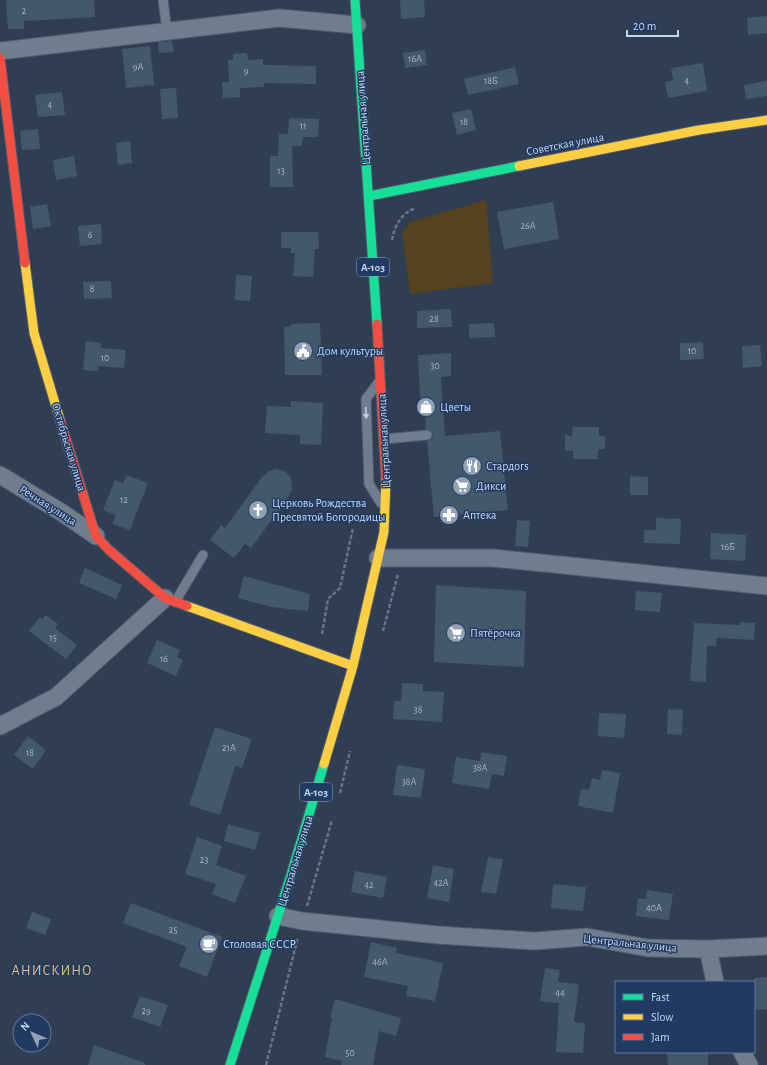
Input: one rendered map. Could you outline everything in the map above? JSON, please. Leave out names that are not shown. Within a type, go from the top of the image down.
[{"type":"main road","name":"Центральная улица","points":[[230,1065],[311,809],[353,666],[384,532],[385,439],[355,0]]},
{"type":"main road","name":"Октябрьская улица","points":[[0,58],[11,161],[34,333],[96,536],[108,549],[170,600]]},
{"type":"main road","name":"Советская улица","points":[[369,196],[699,130],[767,120]]},
{"type":"main road","points":[[170,600],[325,658],[353,666]]},
{"type":"street","points":[[0,51],[279,18],[357,25]]},
{"type":"street","name":"Речная улица","points":[[0,475],[62,512],[96,536]]},
{"type":"street","points":[[378,558],[493,558],[767,586]]},
{"type":"street","points":[[0,726],[56,697],[170,600]]},
{"type":"street","name":"Центральная улица","points":[[278,916],[302,921],[438,935],[534,941],[587,938],[648,948],[708,949],[767,946]]},
{"type":"street","points":[[708,949],[715,981]]},
{"type":"street","points":[[743,1053],[749,1065]]},
{"type":"lane","points":[[163,0],[167,31]]},
{"type":"lane","points":[[381,379],[366,398],[366,414],[369,484],[385,510]]},
{"type":"lane","points":[[385,439],[427,435]]},
{"type":"lane","points":[[170,600],[203,555]]},
{"type":"path","points":[[391,242],[395,225],[408,211],[420,206]]},
{"type":"path","points":[[325,658],[321,633],[328,599],[340,588],[354,528]]},
{"type":"path","points":[[382,633],[402,558]]},
{"type":"path","points":[[340,793],[351,747]]},
{"type":"path","points":[[266,1065],[302,921],[332,820]]},
{"type":"shaded area","points":[[486,200],[493,283],[410,294],[402,232],[410,222]]},
{"type":"building","points":[[6,0],[94,0],[95,17],[24,21],[24,29],[8,29]]},
{"type":"building","points":[[400,0],[424,0],[425,17],[401,19]]},
{"type":"building","points":[[767,16],[767,33],[748,35],[747,18]]},
{"type":"building","points":[[172,41],[174,52],[159,53],[158,42]]},
{"type":"building","points":[[150,46],[154,85],[126,88],[122,49]]},
{"type":"building","points":[[425,50],[427,65],[405,68],[403,53]]},
{"type":"building","points":[[247,53],[248,60],[263,59],[263,65],[316,66],[316,84],[264,83],[264,87],[240,88],[240,97],[223,98],[222,82],[229,82],[228,60],[233,60],[233,54]]},
{"type":"building","points":[[703,63],[707,91],[668,98],[665,82],[673,80],[671,68]]},
{"type":"building","points":[[515,67],[519,84],[468,95],[464,79]]},
{"type":"building","points":[[767,81],[767,96],[746,99],[744,85]]},
{"type":"building","points":[[176,88],[178,118],[162,119],[160,89]]},
{"type":"building","points":[[62,92],[65,115],[38,117],[35,95]]},
{"type":"building","points":[[471,109],[476,130],[457,135],[452,113]]},
{"type":"building","points":[[289,118],[319,119],[318,137],[303,137],[302,146],[292,146],[293,187],[270,187],[270,156],[278,156],[279,134],[288,134]]},
{"type":"building","points":[[38,129],[40,149],[22,150],[20,131]]},
{"type":"building","points":[[130,141],[132,163],[118,165],[116,143]]},
{"type":"building","points":[[74,156],[77,176],[56,180],[53,160]]},
{"type":"building","points":[[553,202],[559,239],[504,249],[497,212]]},
{"type":"building","points":[[47,204],[51,226],[33,229],[30,207]]},
{"type":"building","points":[[101,224],[102,244],[80,246],[78,226]]},
{"type":"building","points":[[281,232],[318,232],[319,249],[315,249],[313,277],[293,276],[295,253],[291,253],[291,248],[281,248]]},
{"type":"building","points":[[236,275],[252,276],[250,301],[235,300]]},
{"type":"building","points":[[111,281],[112,298],[84,299],[83,282]]},
{"type":"building","points":[[451,309],[452,327],[417,328],[417,311]]},
{"type":"building","name":"Дом культуры","points":[[320,323],[322,375],[285,375],[284,327],[291,326],[291,324]]},
{"type":"building","points":[[494,323],[495,337],[469,338],[469,324]]},
{"type":"building","points":[[86,341],[101,343],[101,348],[126,350],[124,368],[98,366],[98,371],[83,370]]},
{"type":"building","points":[[703,342],[704,359],[680,360],[680,343]]},
{"type":"building","points":[[760,345],[762,366],[743,368],[742,346]]},
{"type":"building","points":[[451,353],[451,376],[441,377],[445,436],[500,431],[508,510],[434,517],[427,441],[432,438],[433,434],[430,430],[426,429],[425,414],[421,414],[418,355]]},
{"type":"building","points":[[291,401],[323,403],[321,445],[300,444],[300,435],[265,433],[267,406],[291,407]]},
{"type":"building","points":[[573,427],[599,427],[599,436],[605,436],[605,449],[598,449],[598,459],[573,459],[573,451],[565,451],[565,435],[572,436]]},
{"type":"building","name":"Церковь Рождества Пресвятой Богородицы","points":[[277,469],[286,472],[291,479],[292,489],[289,496],[251,548],[245,544],[234,558],[210,540],[221,525],[225,528],[262,477],[269,471]]},
{"type":"building","points":[[126,475],[148,483],[130,530],[112,524],[116,515],[103,510],[115,480],[123,483]]},
{"type":"building","points":[[630,476],[648,477],[648,495],[630,495]]},
{"type":"building","points":[[656,518],[681,519],[680,544],[644,543],[644,530],[656,530]]},
{"type":"building","points":[[517,520],[530,521],[528,547],[515,546]]},
{"type":"building","points":[[711,533],[746,535],[745,561],[710,559]]},
{"type":"building","points":[[85,568],[122,585],[116,599],[79,583]]},
{"type":"building","points":[[244,576],[310,594],[308,611],[271,607],[238,598]]},
{"type":"building","points":[[436,585],[526,591],[524,667],[434,662]]},
{"type":"building","points":[[636,591],[662,593],[660,612],[635,610]]},
{"type":"building","points":[[46,615],[58,624],[55,628],[77,645],[66,659],[29,631],[40,617],[42,619]]},
{"type":"building","points":[[740,622],[755,623],[754,640],[717,638],[716,646],[707,646],[706,682],[690,681],[694,623],[740,625]]},
{"type":"building","points":[[157,640],[180,650],[177,657],[183,660],[176,676],[147,663]]},
{"type":"building","points":[[402,683],[423,684],[423,691],[444,692],[442,722],[393,719],[394,701],[401,701]]},
{"type":"building","points":[[668,709],[683,710],[682,735],[667,734]]},
{"type":"building","points":[[599,713],[626,714],[624,738],[598,736]]},
{"type":"building","points":[[215,727],[252,739],[242,768],[235,766],[220,815],[189,805]]},
{"type":"building","points":[[28,736],[46,750],[33,769],[14,755]]},
{"type":"building","points":[[481,752],[507,756],[504,776],[492,774],[489,789],[452,783],[456,757],[480,761]]},
{"type":"building","points":[[397,765],[425,769],[421,798],[393,795]]},
{"type":"building","points":[[602,770],[620,773],[613,813],[578,806],[581,789],[589,790],[592,778],[600,780]]},
{"type":"building","points":[[228,824],[260,833],[255,850],[224,841]]},
{"type":"building","points":[[197,837],[222,846],[216,865],[246,876],[235,903],[212,894],[216,884],[185,874]]},
{"type":"building","points":[[488,857],[503,859],[496,894],[481,892]]},
{"type":"building","points":[[433,865],[454,869],[449,902],[427,898]]},
{"type":"building","points":[[355,871],[387,877],[383,898],[351,892]]},
{"type":"building","points":[[553,884],[586,887],[583,911],[551,908]]},
{"type":"building","points":[[647,890],[673,894],[669,920],[636,916],[638,898],[646,899]]},
{"type":"building","points":[[131,903],[222,937],[207,977],[179,966],[187,947],[123,923]]},
{"type":"building","points":[[32,912],[51,919],[45,935],[26,928]]},
{"type":"building","points":[[371,942],[397,948],[396,953],[443,963],[435,1001],[406,996],[408,986],[364,977]]},
{"type":"building","points":[[545,968],[560,970],[558,982],[579,984],[574,1022],[585,1023],[583,1053],[556,1052],[559,1003],[540,1001]]},
{"type":"building","points":[[767,977],[767,1009],[755,1010],[754,978]]},
{"type":"building","points":[[140,996],[168,1005],[160,1027],[132,1017]]},
{"type":"building","points":[[335,999],[401,1018],[396,1036],[379,1031],[373,1065],[341,1065],[342,1061],[325,1057],[332,1018],[330,1018]]},
{"type":"building","points":[[94,1045],[145,1063],[145,1065],[88,1065]]},
{"type":"building","points":[[667,1053],[708,1053],[708,1065],[668,1065]]},
{"type":"traffic: fast","points":[[355,0],[377,324]]},
{"type":"traffic: fast","points":[[369,196],[519,166]]},
{"type":"traffic: fast","points":[[230,1065],[291,875],[324,764]]},
{"type":"traffic: slow","points":[[519,166],[699,130],[767,120]]},
{"type":"traffic: slow","points":[[25,263],[34,333],[60,420]]},
{"type":"traffic: slow","points":[[324,764],[353,666],[384,532],[386,479]]},
{"type":"traffic: slow","points":[[187,606],[353,666]]},
{"type":"traffic: jam","points":[[0,58],[25,263]]},
{"type":"traffic: jam","points":[[377,324],[386,479]]},
{"type":"traffic: jam","points":[[60,420],[96,536],[108,549],[165,598],[187,606]]},
{"type":"place","name":"Дом культуры","points":[[303,351]]},
{"type":"place","name":"Цветы","points":[[426,407]]},
{"type":"place","name":"Стардогs","points":[[472,466]]},
{"type":"place","name":"Дикси","points":[[462,486]]},
{"type":"place","name":"Церковь Рождества Пресвятой Богородицы","points":[[258,510]]},
{"type":"place","name":"Аптека","points":[[449,515]]},
{"type":"place","name":"Пятёрочка","points":[[456,633]]},
{"type":"place","name":"Столовая СССР","points":[[209,944]]},
{"type":"district","name":"АНИСКИНО","points":[[52,971]]}]
